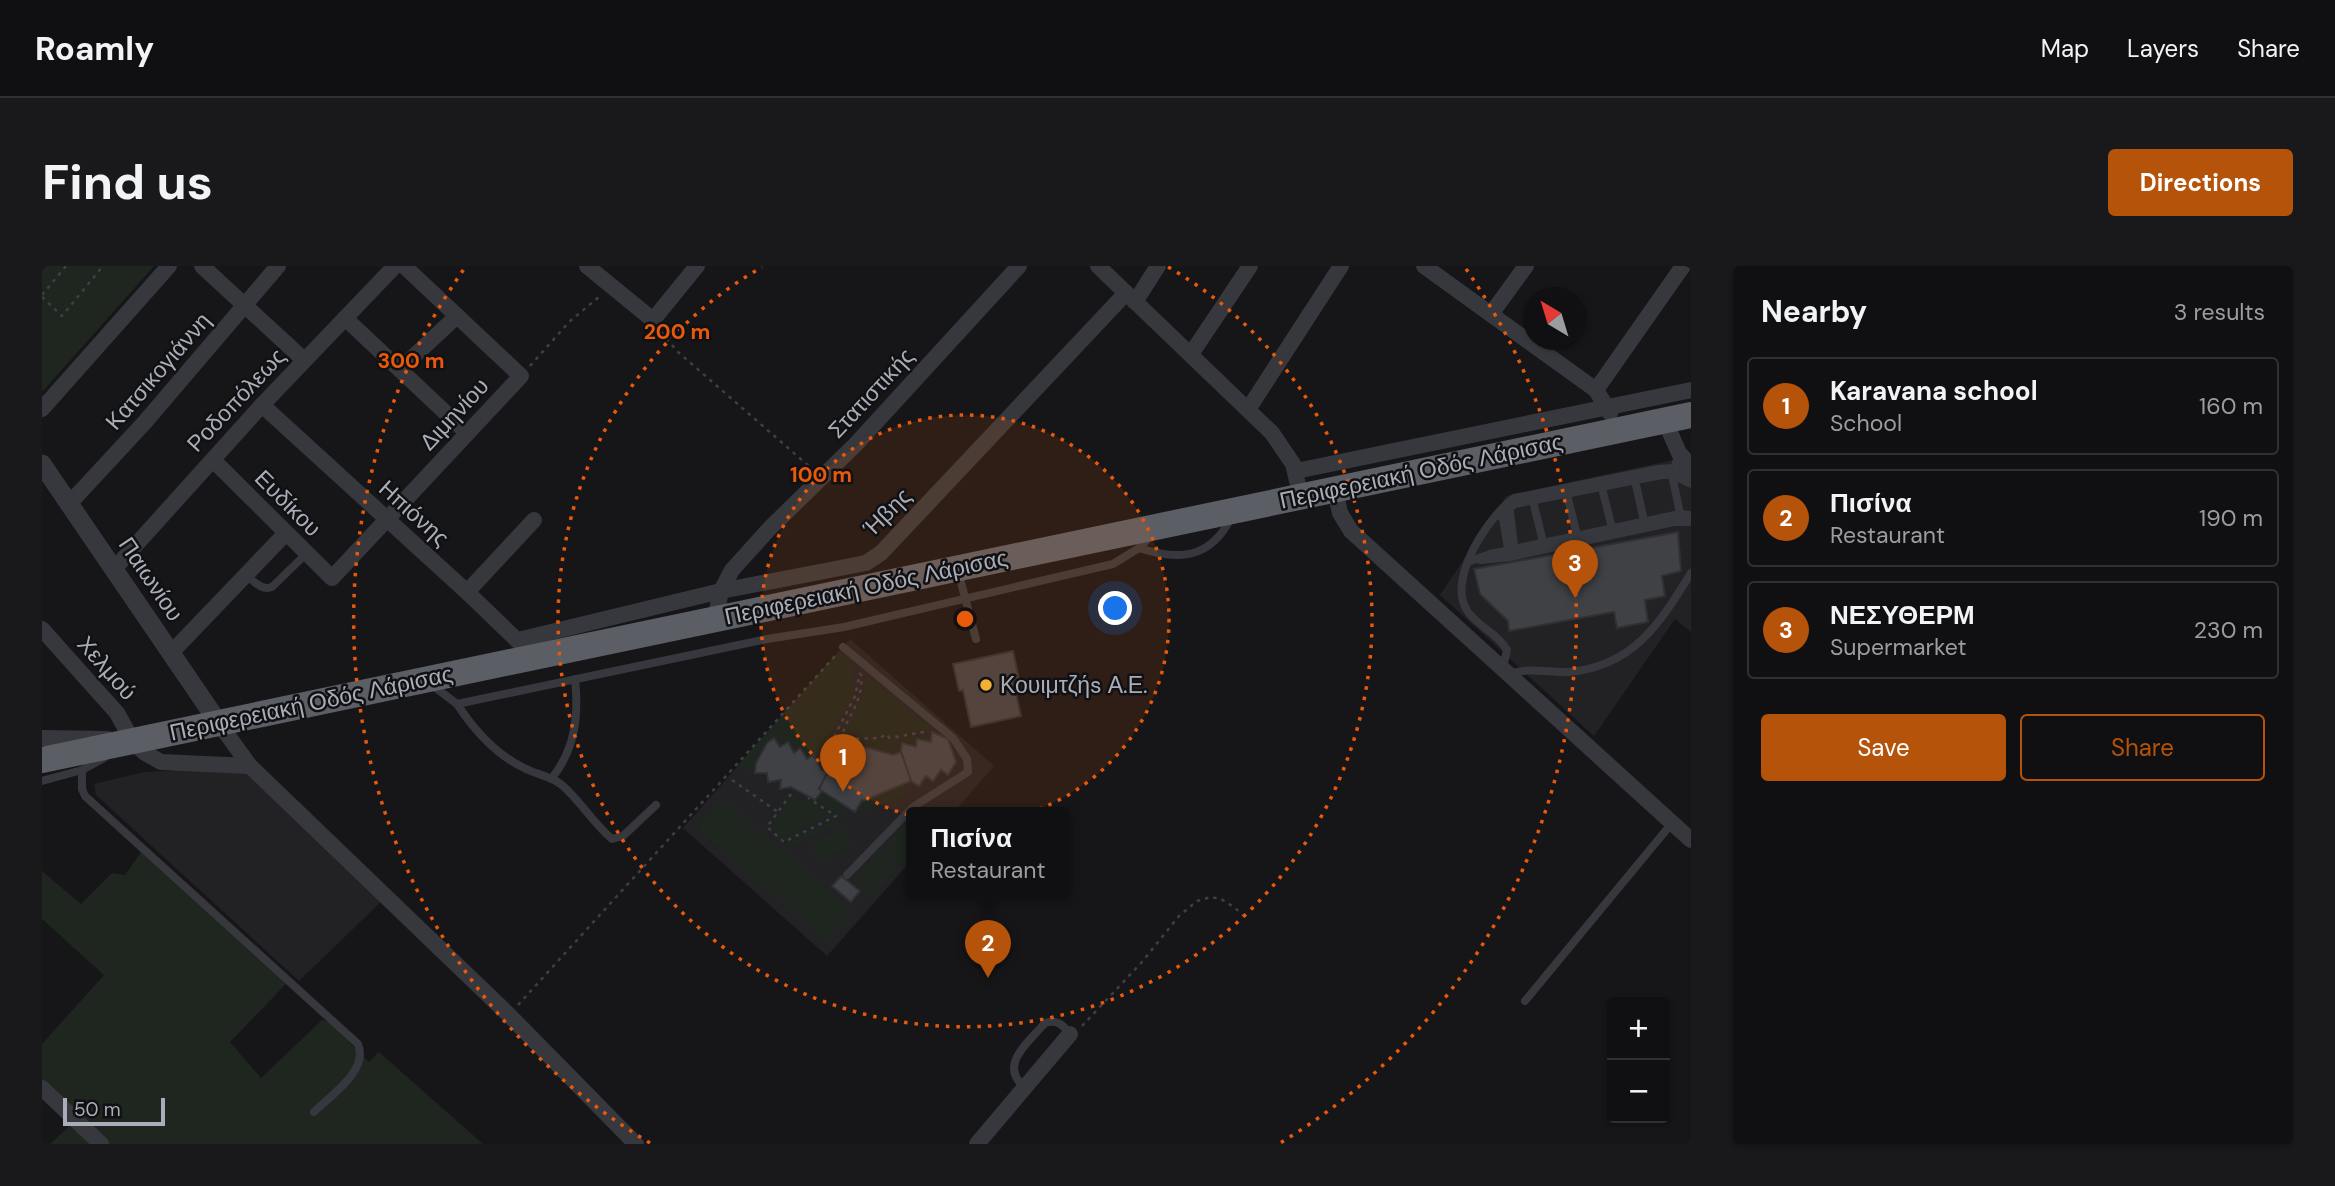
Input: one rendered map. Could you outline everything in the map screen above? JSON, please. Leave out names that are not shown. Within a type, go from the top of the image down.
[{"type":"highway","name":"Περιφερειακή Οδός Λάρισας","points":[[42,760],[424,679],[525,649],[715,619],[1235,510],[1298,484],[1335,489],[1611,419],[1665,421],[1691,415]]},
{"type":"street","points":[[42,409],[169,266]]},
{"type":"street","points":[[202,266],[304,360]]},
{"type":"street","name":"Κατσικογιάννη","points":[[69,504],[145,422],[278,266]]},
{"type":"street","name":"Ροδοπόλεως","points":[[114,568],[262,405],[395,266]]},
{"type":"street","points":[[404,266],[521,376]]},
{"type":"street","points":[[587,266],[653,320],[697,266]]},
{"type":"street","name":"Στατιστικής","points":[[715,619],[721,591],[744,555],[856,444],[1019,266]]},
{"type":"street","points":[[1098,266],[1249,408],[1282,445],[1298,484],[1611,419],[1691,390]]},
{"type":"street","name":"Ήβης","points":[[525,649],[721,591],[866,563],[881,553],[1158,266]]},
{"type":"street","points":[[1191,354],[1250,266]]},
{"type":"street","points":[[1249,408],[1341,266]]},
{"type":"street","points":[[1424,266],[1596,390],[1611,419]]},
{"type":"street","points":[[1491,314],[1526,266]]},
{"type":"street","points":[[1596,390],[1683,266]]},
{"type":"street","points":[[400,369],[457,316]]},
{"type":"street","points":[[345,318],[467,433]]},
{"type":"street","name":"Διμηνίου","points":[[332,578],[521,376]]},
{"type":"street","name":"Ηπιόνης","points":[[262,405],[467,592],[525,649]]},
{"type":"street","points":[[1665,421],[1675,465],[1691,466]]},
{"type":"street","name":"Ευδίκου","points":[[212,460],[332,578]]},
{"type":"street","name":"Παιωνίου","points":[[46,476],[114,568],[218,722]]},
{"type":"street","points":[[1335,489],[1340,513],[1352,531],[1691,840]]},
{"type":"street","points":[[467,592],[534,520]]},
{"type":"street","points":[[171,653],[286,533]]},
{"type":"street","name":"Χελμού","points":[[42,629],[117,713],[132,740]]},
{"type":"street","points":[[218,722],[250,766],[509,1016],[636,1144]]},
{"type":"street","points":[[42,738],[132,740],[145,753],[161,762],[250,766]]},
{"type":"street","points":[[977,1144],[1070,1034]]},
{"type":"street","points":[[42,1088],[101,1144]]},
{"type":"lane","points":[[1691,475],[1675,465],[1634,478],[1532,498],[1506,507],[1473,549],[1462,583],[1463,601],[1467,611],[1480,626],[1504,644],[1507,650],[1506,671],[1528,669],[1564,672],[1605,663],[1632,649],[1649,635],[1691,573]]},
{"type":"lane","points":[[1675,465],[1691,484]]},
{"type":"lane","points":[[1675,465],[1681,518]]},
{"type":"lane","points":[[1634,478],[1645,525]]},
{"type":"lane","points":[[1601,485],[1613,532]]},
{"type":"lane","points":[[1566,491],[1578,539]]},
{"type":"lane","points":[[1532,498],[1544,546]]},
{"type":"lane","points":[[1506,507],[1512,553]]},
{"type":"lane","points":[[1139,548],[1173,556],[1200,551],[1223,533],[1235,510]]},
{"type":"lane","points":[[1468,562],[1691,515]]},
{"type":"lane","points":[[1681,518],[1691,522]]},
{"type":"lane","points":[[457,704],[767,639],[844,627],[1113,564],[1139,548],[1160,526]]},
{"type":"lane","points":[[246,575],[267,589],[307,553]]},
{"type":"lane","points":[[957,568],[976,639]]},
{"type":"lane","points":[[843,647],[953,738],[967,759],[968,772],[914,807]]},
{"type":"lane","points":[[424,679],[457,704],[497,751],[513,763],[552,778],[563,786],[612,839],[622,836],[656,805]]},
{"type":"lane","points":[[552,778],[563,765],[575,730],[578,703],[575,679]]},
{"type":"lane","points":[[42,781],[82,770],[132,740]]},
{"type":"lane","points":[[82,770],[82,789],[85,796],[358,1044],[362,1052],[354,1072],[314,1112]]},
{"type":"lane","points":[[847,875],[906,815]]},
{"type":"lane","points":[[1525,1001],[1672,823]]},
{"type":"lane","points":[[1024,1087],[1016,1079],[1012,1066],[1015,1058],[1045,1023],[1059,1023],[1070,1034]]},
{"type":"path","points":[[66,266],[42,296],[62,316],[103,266]]},
{"type":"path","name":"Διμηνίου","points":[[521,376],[569,322],[614,288]]},
{"type":"path","points":[[653,320],[678,352],[822,477]]},
{"type":"path","points":[[509,1016],[843,647]]},
{"type":"path","points":[[838,769],[833,757],[840,753],[839,739],[860,698],[860,671],[855,696],[833,738],[839,739],[881,738],[885,734],[890,738],[942,729]]},
{"type":"path","points":[[732,780],[778,812]]},
{"type":"path","points":[[790,794],[767,827],[784,842],[836,816],[808,798]]},
{"type":"path","points":[[1070,1034],[1087,1022],[1142,962],[1179,916],[1197,901],[1211,897],[1221,899],[1248,920]]},
{"type":"shaded area","points":[[42,266],[154,266],[43,391],[42,389]]},
{"type":"shaded area","points":[[1691,456],[1691,632],[1675,619],[1594,736],[1440,595],[1506,496]]},
{"type":"shaded area","points":[[850,639],[994,766],[958,807],[906,807],[906,867],[827,956],[683,828]]},
{"type":"shaded area","points":[[839,651],[850,660],[854,693],[815,758],[813,755],[807,759],[800,748],[794,753],[788,742],[780,747],[774,738],[761,753],[755,773],[737,766]]},
{"type":"shaded area","points":[[867,675],[931,729],[891,737],[885,733],[881,736],[842,735],[865,693]]},
{"type":"shaded area","points":[[885,735],[890,739],[932,735],[931,742],[917,739],[916,747],[893,755],[854,744],[848,765],[842,767],[844,739],[881,739]]},
{"type":"shaded area","points":[[230,768],[247,771],[385,898],[299,981],[96,795],[94,784],[144,772]]},
{"type":"shaded area","points":[[904,784],[904,795],[863,813],[857,809],[862,800]]},
{"type":"shaded area","points":[[822,791],[844,805],[841,810],[852,814],[840,817],[815,800]]},
{"type":"shaded area","points":[[792,795],[804,801],[807,798],[832,815],[784,841],[769,827]]},
{"type":"shaded area","points":[[723,799],[853,912],[827,941],[697,828]]},
{"type":"shaded area","points":[[835,819],[842,822],[789,847],[785,843]]},
{"type":"shaded area","points":[[906,823],[906,859],[900,866],[882,849]]},
{"type":"shaded area","points":[[843,827],[853,844],[821,863],[811,846]]},
{"type":"shaded area","points":[[879,851],[898,868],[870,898],[852,881]]},
{"type":"shaded area","points":[[141,852],[286,984],[230,1042],[261,1078],[322,1020],[329,1022],[369,1062],[379,1052],[483,1144],[108,1144],[42,1081],[42,1044],[104,975],[42,919],[42,871],[81,904],[112,873],[125,875]]},
{"type":"shaded area","points":[[73,1123],[95,1144],[50,1144]]},
{"type":"building","points":[[1678,532],[1681,571],[1662,576],[1665,596],[1645,600],[1648,622],[1617,628],[1614,612],[1509,631],[1508,621],[1480,594],[1474,569]]},
{"type":"building","name":"Κουιμτζήs Α.Ε.","points":[[1013,651],[1019,679],[1013,680],[1021,716],[971,727],[963,690],[959,691],[953,664]]},
{"type":"building","points":[[932,732],[948,739],[956,762],[948,775],[941,770],[933,781],[926,776],[919,786],[911,781],[901,752],[902,743],[916,747],[917,739],[931,742]]},
{"type":"building","points":[[774,738],[780,747],[788,742],[794,753],[800,748],[807,759],[813,755],[822,770],[828,772],[819,789],[822,791],[815,800],[791,787],[780,789],[781,780],[768,782],[767,773],[755,773],[756,763],[767,743]]},
{"type":"building","points":[[854,744],[893,755],[901,752],[911,781],[862,800],[855,812],[819,789],[827,773],[848,765]]},
{"type":"building","points":[[841,876],[860,891],[851,902],[832,886]]},
{"type":"place","name":"ΝΕΣΥΘΕΡΜ","points":[[1575,598]]},
{"type":"place","name":"Κουιμτζήs Α.Ε.","points":[[986,685]]},
{"type":"place","name":"Karavana school","points":[[843,792]]},
{"type":"place","name":"Πισίνα","points":[[988,978]]}]
